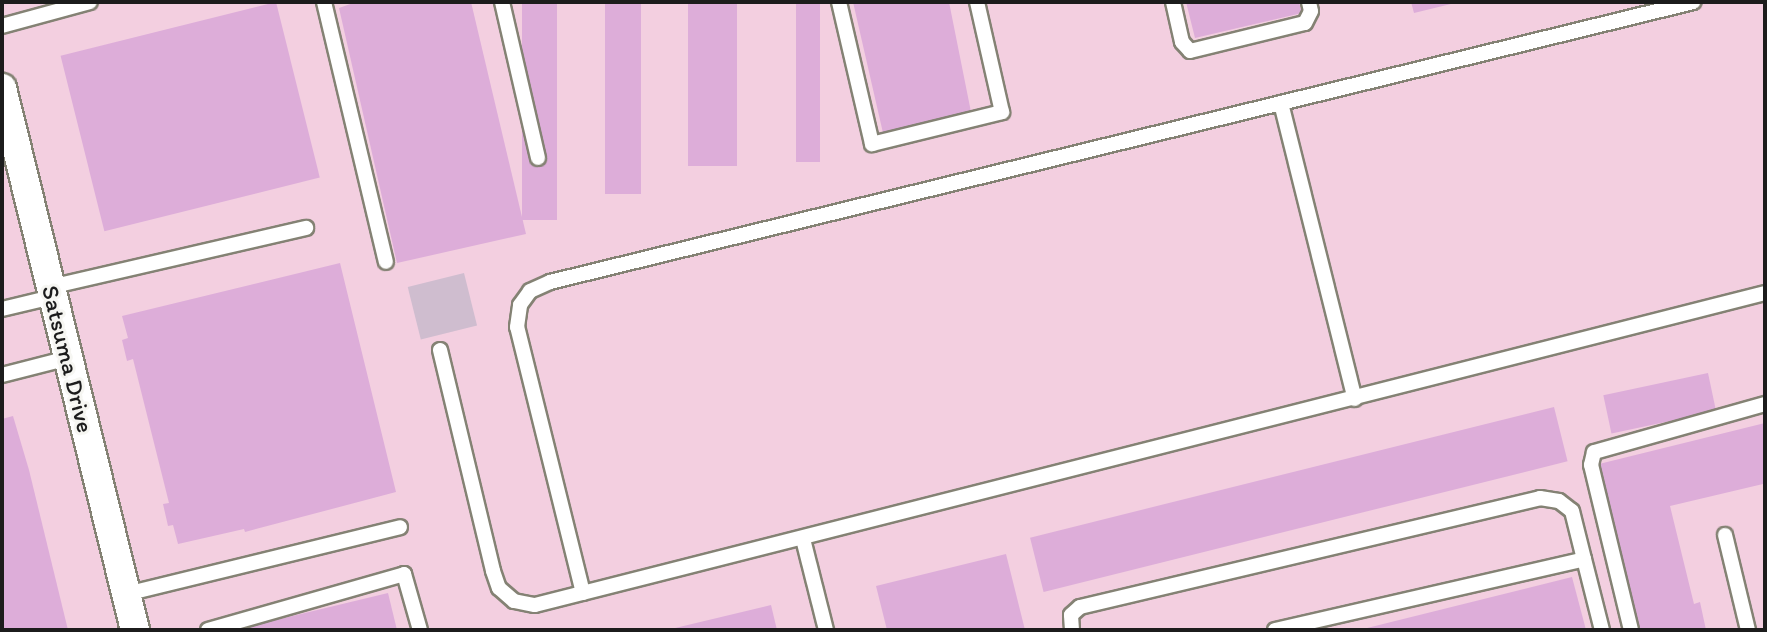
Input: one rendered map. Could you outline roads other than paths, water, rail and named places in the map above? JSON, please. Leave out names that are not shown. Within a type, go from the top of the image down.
[{"type":"street","name":"Satsuma Drive","points":[[2,88],[135,630]]},
{"type":"lane","points":[[2,26],[90,2]]},
{"type":"lane","points":[[324,2],[386,262]]},
{"type":"lane","points":[[502,2],[538,158]]},
{"type":"lane","points":[[839,2],[872,144],[1002,112],[977,2]]},
{"type":"lane","points":[[1173,2],[1182,42],[1190,51],[1305,23],[1311,11],[1309,2]]},
{"type":"lane","points":[[583,593],[517,327],[520,305],[530,291],[550,282],[1693,2]]},
{"type":"lane","points":[[1280,103],[1354,398]]},
{"type":"lane","points":[[2,309],[51,292],[306,228]]},
{"type":"lane","points":[[440,350],[499,588],[514,601],[535,605],[1765,293]]},
{"type":"lane","points":[[2,375],[68,358]]},
{"type":"lane","points":[[1631,630],[1591,465],[1594,452],[1765,404]]},
{"type":"lane","points":[[1072,630],[1070,615],[1080,607],[1540,498],[1559,502],[1572,511],[1602,630]]},
{"type":"lane","points":[[125,594],[400,527]]},
{"type":"lane","points":[[1725,535],[1748,630]]},
{"type":"lane","points":[[803,539],[826,630]]},
{"type":"lane","points":[[1275,630],[1584,559]]},
{"type":"lane","points":[[208,630],[404,574],[420,630]]}]
